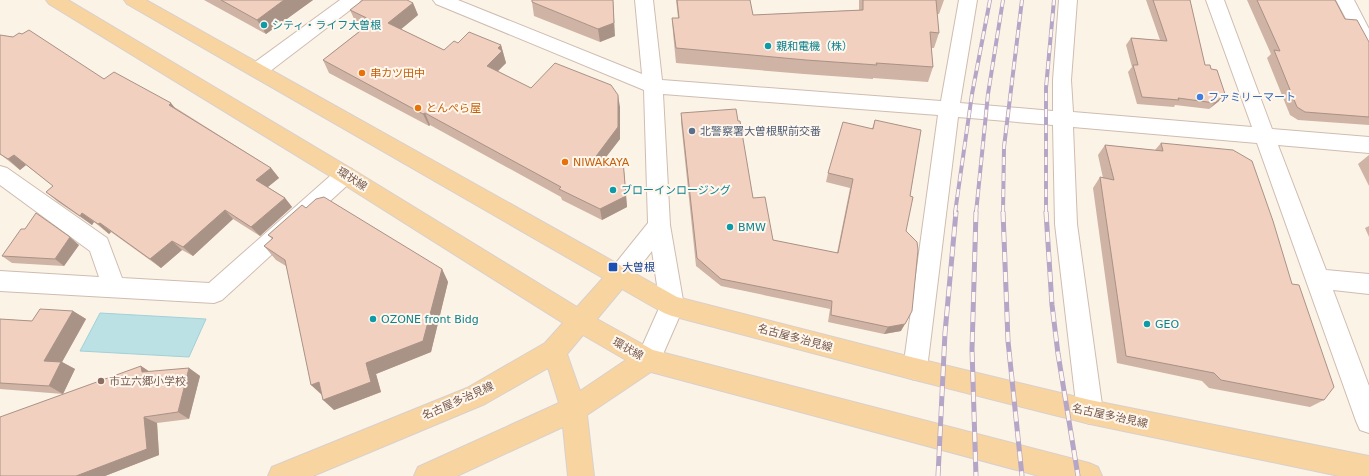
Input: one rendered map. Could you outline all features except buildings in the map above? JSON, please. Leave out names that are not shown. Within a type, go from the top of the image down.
[{"type":"main road","name":"環状線","points":[[55,0],[345,175],[581,322],[648,360]]},
{"type":"main road","points":[[132,0],[258,70],[619,276]]},
{"type":"main road","name":"名古屋多治見線","points":[[281,476],[476,396],[554,351],[581,322],[619,276],[672,306],[915,370],[1090,412],[1369,469]]},
{"type":"main road","points":[[554,351],[574,409],[581,476]]},
{"type":"main road","points":[[427,476],[574,409],[648,360],[1089,476]]},
{"type":"street","points":[[258,70],[352,0]]},
{"type":"street","points":[[442,0],[653,86],[949,109],[1063,120],[1369,145]]},
{"type":"street","points":[[644,0],[653,86],[659,225],[672,306],[648,360]]},
{"type":"street","points":[[915,370],[949,109],[968,0]]},
{"type":"street","points":[[1068,0],[1062,80],[1066,224],[1090,412]]},
{"type":"street","points":[[1215,0],[1369,421]]},
{"type":"street","points":[[1345,0],[1369,46]]},
{"type":"street","points":[[0,174],[99,245],[114,287]]},
{"type":"street","points":[[0,281],[214,293],[345,175]]},
{"type":"street","points":[[619,276],[659,225]]},
{"type":"street","points":[[1318,279],[1369,284]]},
{"type":"water","points":[[100,313],[206,319],[189,357],[80,351]]},
{"type":"railway","points":[[955,213],[972,94],[990,0]]},
{"type":"railway","points":[[976,213],[988,94],[1003,0]]},
{"type":"railway","points":[[1003,212],[1004,147],[1022,0]]},
{"type":"railway","points":[[1046,212],[1046,88],[1054,0]]},
{"type":"railway","points":[[938,476],[945,333],[956,212]]},
{"type":"railway","points":[[976,212],[972,350],[976,476]]},
{"type":"railway","points":[[1003,212],[1008,341],[1022,476]]},
{"type":"railway","points":[[1046,212],[1052,305],[1058,354],[1078,476]]},
{"type":"place","name":"シティ・ライフ大曽根","points":[[264,25]]},
{"type":"place","name":"親和電機（株）","points":[[768,46]]},
{"type":"place","name":"串カツ田中","points":[[362,73]]},
{"type":"place","name":"ファミリーマート","points":[[1200,97]]},
{"type":"place","name":"とんぺら屋","points":[[418,108]]},
{"type":"place","name":"北警察署大曽根駅前交番","points":[[692,131]]},
{"type":"place","name":"NIWAKAYA","points":[[565,162]]},
{"type":"place","name":"ブローインロージング","points":[[613,190]]},
{"type":"place","name":"BMW","points":[[730,227]]},
{"type":"place","name":"大曽根","points":[[613,267]]},
{"type":"place","name":"OZONE front Bidg","points":[[373,319]]},
{"type":"place","name":"GEO","points":[[1147,324]]},
{"type":"place","name":"市立六郷小学校","points":[[101,381]]}]
